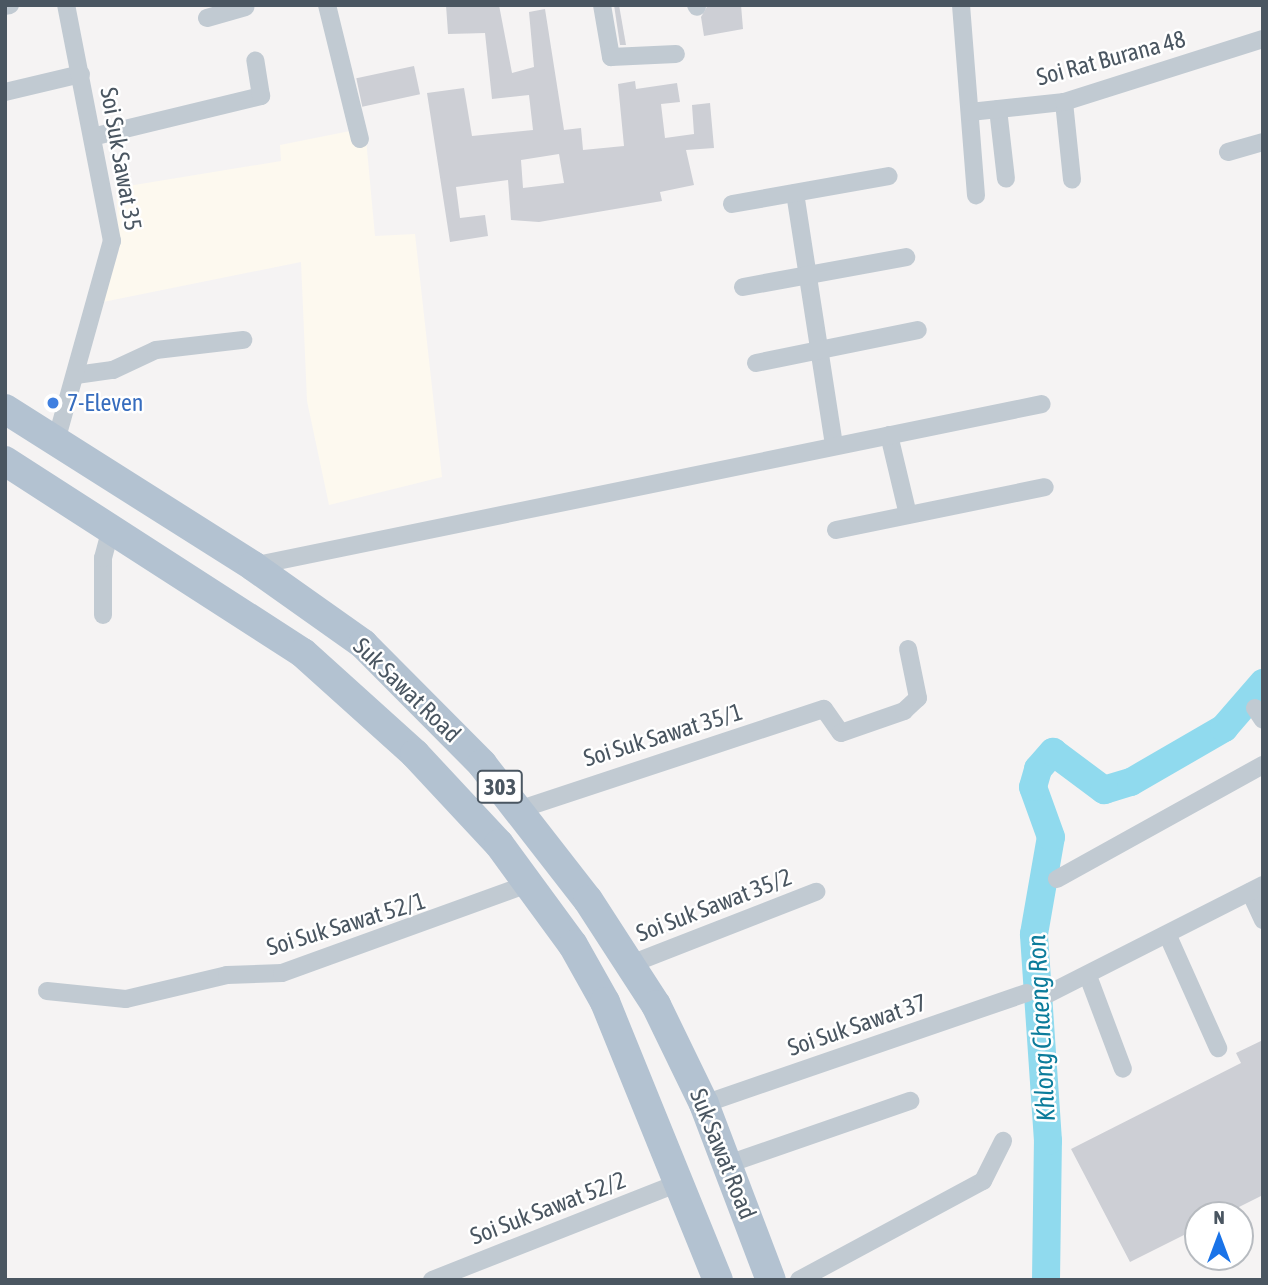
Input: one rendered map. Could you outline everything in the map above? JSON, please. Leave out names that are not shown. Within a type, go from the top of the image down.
[{"type":"main road","name":"Suk Sawat Road","points":[[5,409],[253,566],[363,645],[407,685],[518,810],[631,964],[704,1104],[771,1280]]},
{"type":"main road","points":[[35,480],[56,441]]},
{"type":"main road","name":"Suk Sawat Road","points":[[5,461],[235,606],[354,695],[530,883],[605,1002],[683,1186],[718,1280]]},
{"type":"street","name":"Soi Suk Sawat 35","points":[[56,441],[112,242],[96,136],[66,5]]},
{"type":"street","points":[[327,5],[359,139]]},
{"type":"street","points":[[602,5],[611,57],[676,54]]},
{"type":"street","points":[[961,5],[976,195]]},
{"type":"street","points":[[207,18],[249,6]]},
{"type":"street","name":"Soi Rat Burana 48","points":[[971,112],[1064,102],[1263,39]]},
{"type":"street","points":[[96,136],[261,96],[255,60]]},
{"type":"street","points":[[5,92],[81,74]]},
{"type":"street","points":[[1064,102],[1072,180]]},
{"type":"street","points":[[998,109],[1006,179]]},
{"type":"street","points":[[1228,152],[1263,142]]},
{"type":"street","points":[[732,204],[889,176]]},
{"type":"street","points":[[794,193],[834,446]]},
{"type":"street","points":[[743,287],[906,257]]},
{"type":"street","points":[[756,363],[918,330]]},
{"type":"street","points":[[76,375],[113,370],[148,352],[243,340]]},
{"type":"street","points":[[253,566],[1042,404]]},
{"type":"street","points":[[889,435],[908,515]]},
{"type":"street","points":[[836,530],[1045,487]]},
{"type":"street","points":[[103,615],[103,558],[111,529]]},
{"type":"street","name":"Soi Suk Sawat 35/1","points":[[518,810],[824,709],[841,733],[912,707],[918,698],[908,649]]},
{"type":"street","points":[[1057,879],[1263,765]]},
{"type":"street","name":"Soi Suk Sawat 52/1","points":[[47,991],[126,999],[227,975],[282,974],[530,883]]},
{"type":"street","points":[[1048,994],[1168,936],[1257,888],[1263,920]]},
{"type":"street","name":"Soi Suk Sawat 35/2","points":[[631,964],[816,892]]},
{"type":"street","points":[[1168,936],[1218,1048]]},
{"type":"street","points":[[1088,976],[1123,1069]]},
{"type":"street","name":"Soi Suk Sawat 37","points":[[704,1104],[1026,993]]},
{"type":"street","points":[[728,1164],[910,1101]]},
{"type":"street","points":[[799,1280],[983,1181],[1003,1141]]},
{"type":"street","points":[[462,1280],[683,1186]]},
{"type":"street","name":"Soi Suk Sawat 52/2","points":[[432,1280],[683,1186]]},
{"type":"shaded area","points":[[365,128],[375,236],[415,234],[442,477],[329,505],[307,401],[301,262],[103,302],[119,250],[116,188],[281,161],[280,145]]},
{"type":"building","points":[[446,5],[499,5],[512,73],[534,67],[529,12],[545,9],[564,130],[581,128],[583,150],[624,146],[618,84],[635,81],[636,89],[677,83],[680,102],[661,104],[665,138],[694,134],[692,105],[710,103],[714,148],[686,150],[694,185],[660,192],[662,201],[539,222],[511,220],[508,180],[456,187],[460,218],[485,215],[488,236],[450,242],[427,93],[464,88],[472,136],[533,130],[529,95],[492,99],[485,33],[448,34]],"holes":[[[559,154],[564,183],[523,188],[521,160]]]},
{"type":"building","points":[[614,5],[619,5],[626,45],[620,45]]},
{"type":"building","points":[[708,5],[741,5],[743,29],[704,36],[701,17]]},
{"type":"building","points":[[414,66],[420,94],[362,107],[356,78]]},
{"type":"building","points":[[1263,1040],[1263,1195],[1251,1201],[1184,1201],[1184,1235],[1130,1262],[1071,1149],[1241,1063],[1236,1053]]},
{"type":"waterway","name":"Khlong Chaeng Ron","points":[[1046,1280],[1048,1141],[1034,934],[1051,837],[1033,787],[1038,769],[1053,752],[1104,790],[1131,782],[1224,728],[1263,683]]},
{"type":"place","name":"7-Eleven","points":[[53,403]]}]
